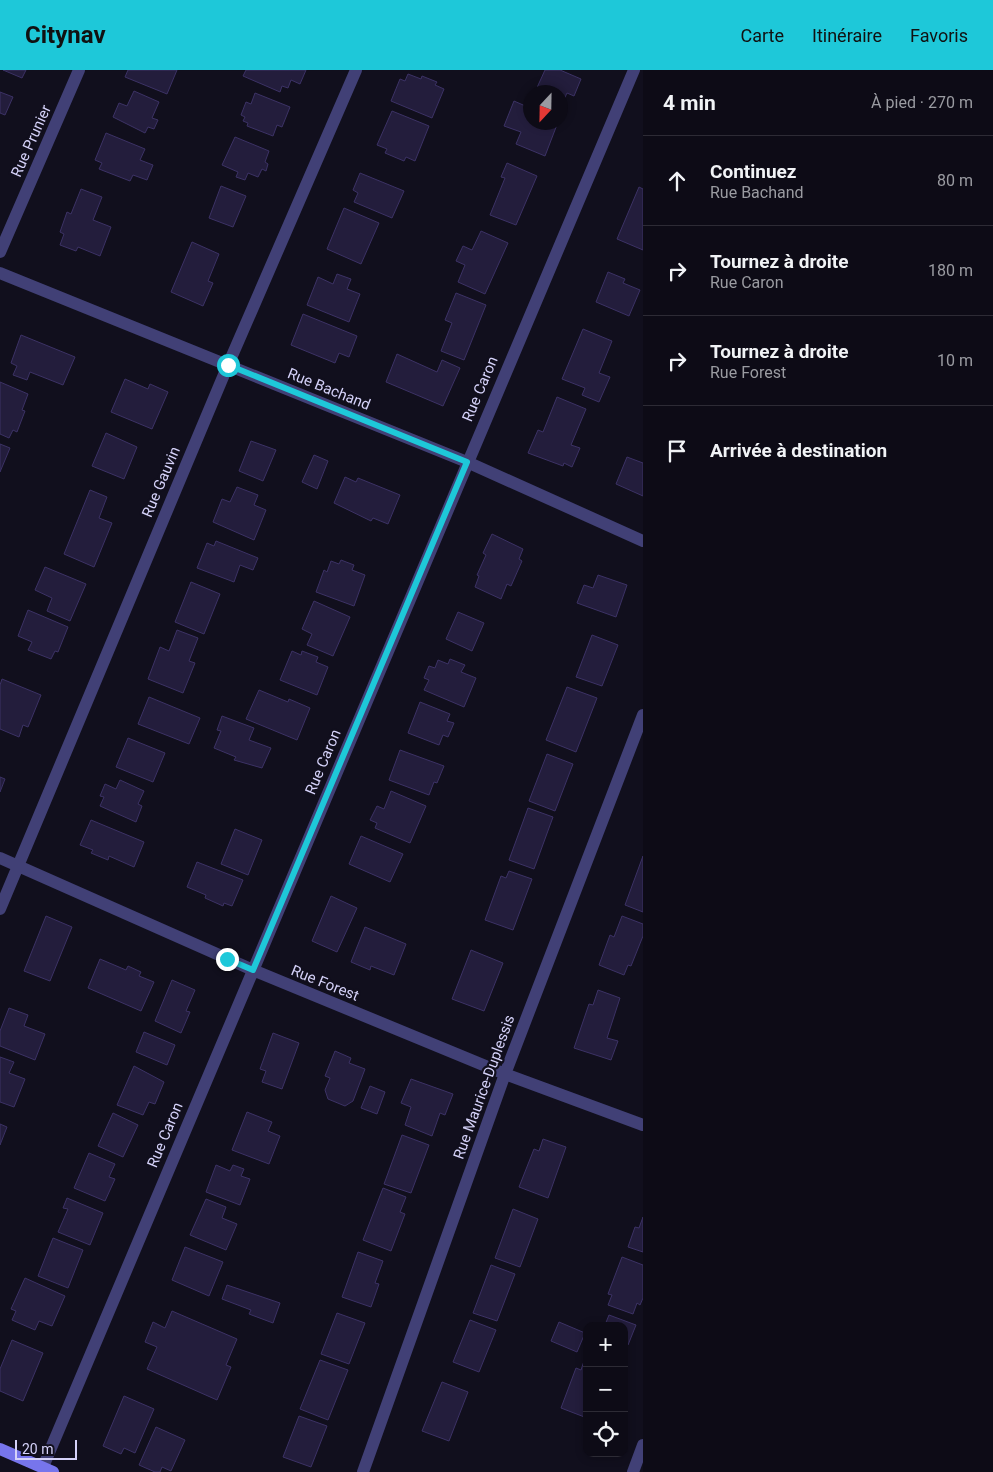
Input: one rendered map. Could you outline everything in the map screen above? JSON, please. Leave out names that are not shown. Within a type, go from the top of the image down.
[{"type":"street","name":"Rue Prunier","points":[[0,252],[79,70]]},
{"type":"street","name":"Rue Gauvin","points":[[0,909],[228,365],[356,70]]},
{"type":"street","name":"Rue Caron","points":[[48,1470],[253,970],[634,70]]},
{"type":"street","name":"Rue Bachand","points":[[0,273],[467,462],[643,541]]},
{"type":"street","name":"Rue Maurice-Duplessis","points":[[363,1472],[505,1074],[643,715]]},
{"type":"street","name":"Rue Forest","points":[[0,858],[253,970],[505,1074],[643,1125]]},
{"type":"street","points":[[633,1472],[643,1445]]},
{"type":"street","points":[[0,1449],[48,1470]]},
{"type":"building","points":[[3,70],[26,70],[22,78]]},
{"type":"building","points":[[128,70],[177,70],[167,94],[125,77]]},
{"type":"building","points":[[246,70],[306,70],[300,84],[291,80],[288,88],[282,86],[280,92],[243,76]]},
{"type":"building","points":[[545,70],[560,70],[581,79],[574,96],[568,93],[568,85],[538,85]]},
{"type":"building","points":[[408,74],[421,79],[422,76],[437,82],[435,85],[444,89],[432,118],[391,101],[400,79],[405,81]]},
{"type":"building","points":[[134,91],[159,102],[152,118],[158,120],[154,129],[148,127],[145,133],[113,117],[119,103],[127,106]]},
{"type":"building","points":[[0,92],[13,97],[5,115],[0,113]]},
{"type":"building","points":[[255,93],[290,107],[282,127],[277,125],[273,136],[247,126],[248,123],[243,121],[245,117],[241,115],[246,102],[251,104]]},
{"type":"building","points":[[514,101],[523,105],[523,130],[555,130],[545,156],[516,144],[521,132],[504,126]]},
{"type":"building","points":[[392,111],[429,126],[415,161],[406,157],[404,161],[385,153],[387,149],[377,145]]},
{"type":"building","points":[[106,133],[145,149],[140,160],[153,165],[147,180],[133,175],[130,181],[99,169],[102,163],[95,160]]},
{"type":"building","points":[[235,137],[269,151],[265,162],[268,164],[266,171],[262,169],[258,177],[248,173],[245,180],[236,177],[238,172],[222,165]]},
{"type":"building","points":[[507,163],[537,176],[516,225],[490,215],[505,178],[501,177]]},
{"type":"building","points":[[360,173],[404,191],[392,218],[354,202],[358,193],[353,190]]},
{"type":"building","points":[[221,186],[246,196],[233,227],[209,218]]},
{"type":"building","points":[[639,187],[643,189],[643,250],[617,239]]},
{"type":"building","points":[[81,189],[102,197],[93,220],[111,227],[100,256],[78,247],[76,251],[60,245],[64,234],[60,232],[67,212],[71,214]]},
{"type":"building","points":[[344,208],[379,223],[361,264],[327,249]]},
{"type":"building","points":[[481,231],[508,243],[485,294],[458,282],[465,265],[456,261],[463,246],[472,250]]},
{"type":"building","points":[[192,242],[219,254],[208,281],[213,283],[203,306],[171,292]]},
{"type":"building","points":[[608,272],[625,279],[623,283],[640,290],[629,316],[596,302]]},
{"type":"building","points":[[337,274],[351,279],[347,289],[360,294],[349,322],[307,305],[318,277],[333,284]]},
{"type":"building","points":[[456,293],[486,305],[464,360],[441,351],[452,323],[445,320]]},
{"type":"building","points":[[303,314],[357,336],[349,357],[339,353],[335,363],[291,345]]},
{"type":"building","points":[[583,329],[612,341],[599,373],[610,377],[599,402],[582,395],[585,388],[562,379]]},
{"type":"building","points":[[21,335],[75,357],[63,385],[30,372],[27,380],[13,375],[17,366],[11,363]]},
{"type":"building","points":[[397,354],[437,372],[442,360],[460,368],[443,406],[386,382]]},
{"type":"building","points":[[125,379],[148,389],[150,384],[168,392],[152,429],[111,412]]},
{"type":"building","points":[[0,382],[28,394],[22,410],[25,411],[17,432],[13,430],[9,438],[0,434]]},
{"type":"building","points":[[557,397],[586,409],[571,445],[580,448],[572,467],[564,463],[563,466],[528,453],[538,430],[543,432]]},
{"type":"building","points":[[106,433],[137,447],[124,479],[92,466]]},
{"type":"building","points":[[251,441],[276,450],[263,481],[239,471]]},
{"type":"building","points":[[0,444],[10,448],[0,472]]},
{"type":"building","points":[[314,455],[328,461],[317,489],[302,482]]},
{"type":"building","points":[[627,457],[643,463],[643,496],[616,484]]},
{"type":"building","points":[[345,477],[356,482],[358,478],[400,495],[388,524],[373,518],[371,521],[334,503]]},
{"type":"building","points":[[237,487],[258,495],[254,505],[266,510],[254,540],[213,522],[222,499],[230,502]]},
{"type":"building","points":[[90,490],[107,497],[99,518],[112,523],[94,567],[64,554]]},
{"type":"building","points":[[492,534],[523,549],[519,559],[522,561],[511,586],[507,584],[501,599],[475,587],[479,576],[477,575],[486,555],[483,553]]},
{"type":"building","points":[[216,541],[258,558],[253,570],[240,565],[234,582],[197,568],[207,543],[214,546]]},
{"type":"building","points":[[341,560],[354,565],[352,570],[365,575],[354,606],[316,592],[324,570],[327,572],[331,561],[339,564]]},
{"type":"building","points":[[45,567],[86,584],[70,621],[47,611],[52,598],[35,590]]},
{"type":"building","points":[[598,575],[627,585],[616,617],[577,603],[584,585],[593,588]]},
{"type":"building","points":[[191,582],[220,594],[204,634],[175,622]]},
{"type":"building","points":[[314,601],[350,617],[333,656],[307,645],[312,634],[302,629]]},
{"type":"building","points":[[28,610],[68,627],[58,652],[55,651],[51,659],[28,650],[32,642],[18,636]]},
{"type":"building","points":[[458,612],[484,623],[472,651],[446,639]]},
{"type":"building","points":[[177,630],[198,638],[189,661],[195,663],[183,693],[148,679],[160,647],[169,651]]},
{"type":"building","points":[[592,635],[618,645],[602,686],[576,677]]},
{"type":"building","points":[[292,651],[301,655],[302,651],[318,657],[316,662],[328,667],[317,695],[280,680]]},
{"type":"building","points":[[450,659],[465,665],[461,672],[476,678],[464,707],[424,690],[429,680],[424,678],[429,666],[435,668],[438,660],[448,664]]},
{"type":"building","points":[[2,679],[41,695],[28,727],[23,725],[19,737],[0,729],[0,685]]},
{"type":"building","points":[[567,687],[597,698],[576,752],[546,740]]},
{"type":"building","points":[[259,690],[288,702],[289,699],[310,708],[297,740],[246,719]]},
{"type":"building","points":[[149,697],[200,718],[189,744],[138,724]]},
{"type":"building","points":[[420,702],[450,714],[447,721],[454,723],[448,737],[443,735],[439,745],[408,733]]},
{"type":"building","points":[[222,716],[254,728],[249,740],[271,748],[262,768],[234,760],[236,757],[214,748],[221,731],[217,730]]},
{"type":"building","points":[[128,738],[165,753],[153,782],[116,767]]},
{"type":"building","points":[[400,750],[444,766],[437,783],[434,782],[429,795],[389,780]]},
{"type":"building","points":[[547,754],[573,764],[555,811],[529,801]]},
{"type":"building","points":[[0,777],[5,779],[0,792]]},
{"type":"building","points":[[120,780],[144,791],[138,804],[142,806],[136,822],[100,806],[104,797],[100,796],[105,784],[116,789]]},
{"type":"building","points":[[391,791],[426,806],[410,843],[375,828],[377,823],[370,820],[377,806],[384,809]]},
{"type":"building","points":[[528,808],[553,817],[534,869],[509,860]]},
{"type":"building","points":[[91,820],[144,842],[134,867],[109,856],[108,860],[91,853],[93,850],[80,845]]},
{"type":"building","points":[[235,829],[262,840],[248,875],[221,864]]},
{"type":"building","points":[[361,836],[403,854],[390,882],[349,864]]},
{"type":"building","points":[[643,856],[643,912],[625,905]]},
{"type":"building","points":[[197,862],[243,880],[232,906],[224,903],[223,906],[205,898],[206,895],[187,887]]},
{"type":"building","points":[[509,871],[532,879],[513,930],[485,920],[501,876],[506,878]]},
{"type":"building","points":[[331,896],[357,908],[337,952],[312,941]]},
{"type":"building","points":[[46,916],[72,927],[50,981],[24,971]]},
{"type":"building","points":[[622,916],[643,924],[643,936],[631,966],[628,965],[624,975],[599,965],[610,935],[614,937]]},
{"type":"building","points":[[365,927],[406,944],[394,975],[371,966],[370,970],[351,962]]},
{"type":"building","points":[[471,950],[503,963],[484,1011],[452,999]]},
{"type":"building","points":[[100,959],[126,970],[128,966],[141,972],[139,976],[154,982],[141,1011],[88,988]]},
{"type":"building","points":[[172,980],[195,990],[186,1011],[190,1012],[181,1033],[155,1021]]},
{"type":"building","points":[[598,990],[620,998],[607,1038],[618,1041],[611,1060],[574,1048],[589,1004],[593,1005]]},
{"type":"building","points":[[9,1008],[28,1015],[24,1026],[45,1034],[35,1060],[0,1046],[0,1031]]},
{"type":"building","points":[[144,1032],[175,1045],[167,1065],[136,1052]]},
{"type":"building","points":[[273,1033],[299,1043],[282,1089],[262,1082],[266,1071],[260,1069]]},
{"type":"building","points":[[335,1051],[351,1058],[349,1063],[365,1069],[353,1101],[345,1106],[328,1099],[325,1090],[330,1078],[325,1076]]},
{"type":"building","points":[[0,1057],[14,1062],[9,1073],[25,1079],[14,1107],[0,1102]]},
{"type":"building","points":[[134,1066],[164,1082],[155,1104],[149,1102],[143,1115],[117,1105]]},
{"type":"building","points":[[411,1079],[453,1094],[445,1115],[440,1113],[432,1136],[405,1125],[411,1107],[401,1103]]},
{"type":"building","points":[[370,1086],[385,1092],[377,1114],[361,1108]]},
{"type":"building","points":[[247,1112],[272,1122],[268,1131],[280,1136],[269,1164],[232,1150]]},
{"type":"building","points":[[113,1113],[138,1125],[123,1157],[98,1146]]},
{"type":"building","points":[[0,1124],[7,1127],[0,1145]]},
{"type":"building","points":[[402,1135],[429,1145],[411,1193],[384,1184]]},
{"type":"building","points":[[543,1139],[566,1147],[548,1198],[519,1187],[534,1149],[539,1151]]},
{"type":"building","points":[[89,1153],[115,1164],[109,1177],[115,1179],[105,1201],[74,1188]]},
{"type":"building","points":[[216,1165],[230,1171],[233,1165],[244,1169],[241,1176],[250,1179],[240,1205],[206,1192]]},
{"type":"building","points":[[383,1188],[406,1197],[400,1212],[405,1214],[391,1251],[363,1240]]},
{"type":"building","points":[[67,1198],[103,1213],[90,1245],[58,1232],[68,1209],[63,1208]]},
{"type":"building","points":[[206,1199],[226,1207],[222,1218],[237,1224],[226,1250],[190,1235]]},
{"type":"building","points":[[513,1209],[538,1219],[520,1267],[495,1258]]},
{"type":"building","points":[[643,1217],[643,1252],[628,1247],[635,1227],[639,1228]]},
{"type":"building","points":[[53,1238],[83,1250],[68,1288],[38,1276]]},
{"type":"building","points":[[185,1247],[223,1262],[209,1296],[172,1280]]},
{"type":"building","points":[[358,1252],[383,1261],[375,1283],[379,1284],[371,1307],[342,1297]]},
{"type":"building","points":[[622,1257],[643,1265],[643,1298],[640,1305],[637,1303],[633,1314],[608,1305],[612,1295],[608,1294]]},
{"type":"building","points":[[491,1265],[515,1274],[497,1321],[473,1313]]},
{"type":"building","points":[[25,1278],[65,1296],[52,1326],[39,1321],[35,1330],[12,1320],[16,1311],[11,1309]]},
{"type":"building","points":[[227,1285],[280,1303],[273,1323],[249,1314],[251,1310],[222,1299]]},
{"type":"building","points":[[172,1311],[237,1339],[226,1365],[231,1367],[217,1400],[147,1369],[157,1347],[145,1342],[153,1322],[165,1328]]},
{"type":"building","points":[[337,1313],[365,1323],[349,1364],[321,1354]]},
{"type":"building","points":[[609,1315],[628,1322],[606,1322]]},
{"type":"building","points":[[470,1320],[496,1330],[479,1372],[453,1362]]},
{"type":"building","points":[[559,1322],[583,1332],[583,1338],[577,1352],[551,1341]]},
{"type":"building","points":[[628,1322],[636,1325],[628,1345]]},
{"type":"building","points":[[12,1340],[43,1353],[23,1401],[0,1391],[0,1369]]},
{"type":"building","points":[[320,1360],[348,1370],[328,1420],[300,1409]]},
{"type":"building","points":[[583,1364],[583,1416],[561,1408],[576,1368],[581,1370]]},
{"type":"building","points":[[442,1382],[468,1392],[449,1441],[422,1431]]},
{"type":"building","points":[[124,1396],[154,1409],[135,1453],[124,1448],[121,1454],[103,1446]]},
{"type":"building","points":[[299,1416],[327,1426],[311,1467],[283,1457]]},
{"type":"building","points":[[156,1427],[185,1440],[171,1471],[162,1467],[160,1472],[155,1472],[139,1465]]},
{"type":"route","points":[[227,959],[253,970],[467,462],[228,365]]}]
